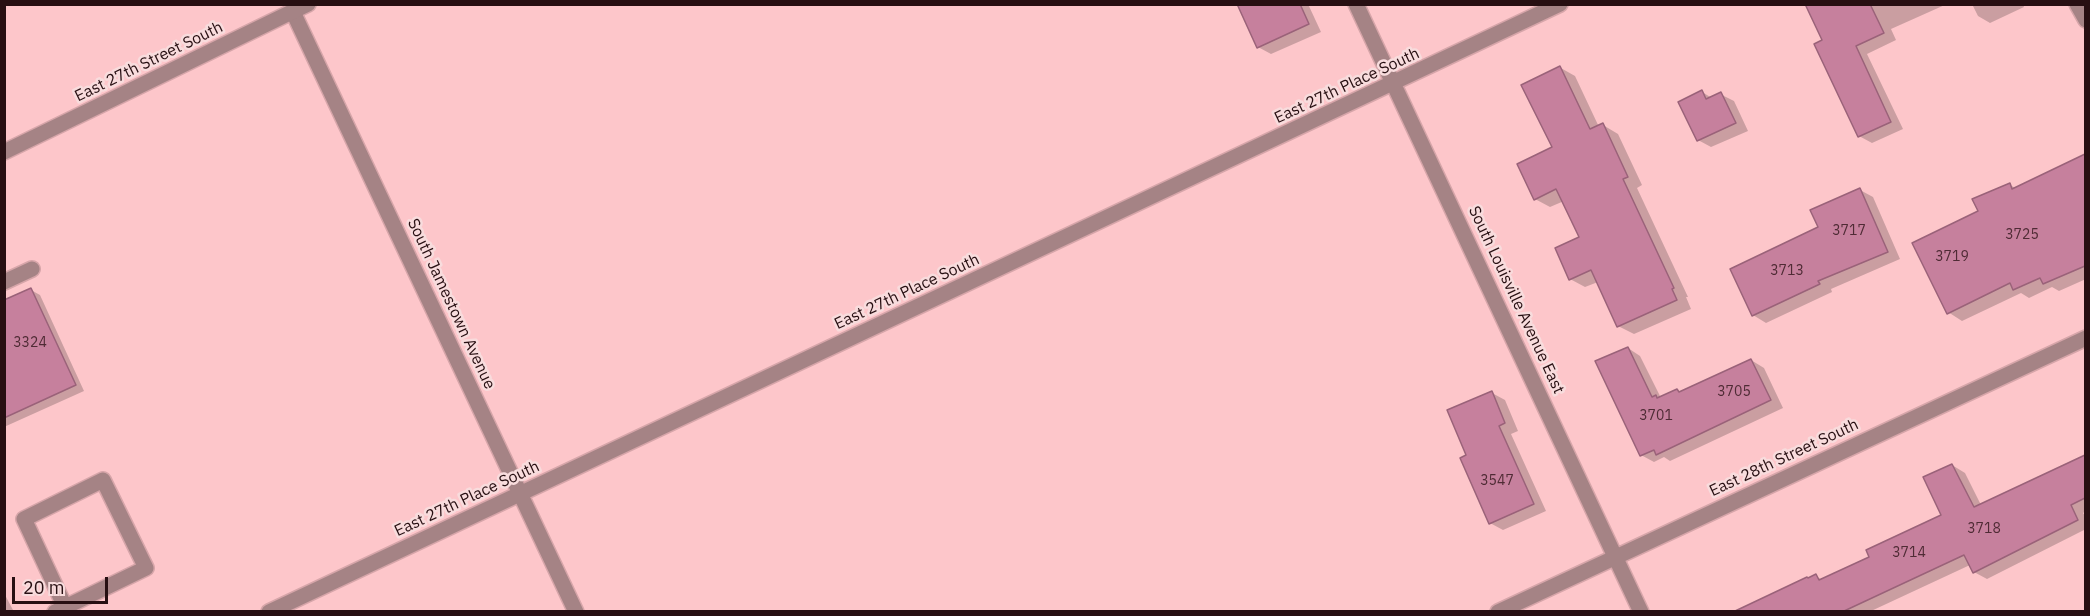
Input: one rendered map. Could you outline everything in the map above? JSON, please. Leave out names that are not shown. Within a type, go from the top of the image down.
[{"type":"street","name":"East 27th Street South","points":[[4,152],[309,4]]},
{"type":"street","name":"South Louisville Avenue East","points":[[1356,4],[1641,612]]},
{"type":"street","name":"East 27th Place South","points":[[269,612],[1560,4]]},
{"type":"street","points":[[2077,4],[2085,20]]},
{"type":"street","name":"South Jamestown Avenue","points":[[293,12],[576,612]]},
{"type":"street","points":[[4,282],[32,269]]},
{"type":"street","name":"East 28th Street South","points":[[1498,612],[2085,338]]},
{"type":"street","points":[[103,480],[146,568],[60,609],[24,519],[103,480]]},
{"type":"building","points":[[1237,4],[1300,4],[1309,24],[1257,48]]},
{"type":"building","points":[[1805,4],[1870,4],[1884,33],[1856,46],[1891,122],[1858,137],[1814,44],[1822,40]]},
{"type":"building","points":[[1560,66],[1590,129],[1603,123],[1628,177],[1623,179],[1674,288],[1672,289],[1677,300],[1617,327],[1591,270],[1569,280],[1555,248],[1579,237],[1556,189],[1534,200],[1517,164],[1552,147],[1521,85]]},
{"type":"building","points":[[1702,90],[1706,99],[1721,92],[1736,123],[1697,141],[1678,102]]},
{"type":"building","points":[[2085,154],[2085,266],[2043,284],[2040,278],[2013,290],[2010,283],[1947,314],[1912,243],[1978,211],[1972,199],[2010,183],[2012,189]]},
{"type":"building","points":[[1860,188],[1888,252],[1818,281],[1820,284],[1752,316],[1730,269],[1818,227],[1810,210]]},
{"type":"building","points":[[31,288],[76,385],[4,418],[4,300]]},
{"type":"building","points":[[1628,347],[1652,397],[1656,395],[1657,398],[1677,389],[1679,392],[1751,359],[1771,400],[1656,455],[1654,450],[1640,456],[1595,361]]},
{"type":"building","points":[[1492,391],[1505,423],[1499,426],[1534,504],[1489,524],[1460,458],[1466,455],[1447,410]]},
{"type":"building","points":[[2085,455],[2085,498],[2071,505],[2078,520],[1973,573],[1964,555],[1842,612],[1733,612],[1807,577],[1816,574],[1819,580],[1869,557],[1866,550],[1941,515],[1923,477],[1952,464],[1974,507]]}]
